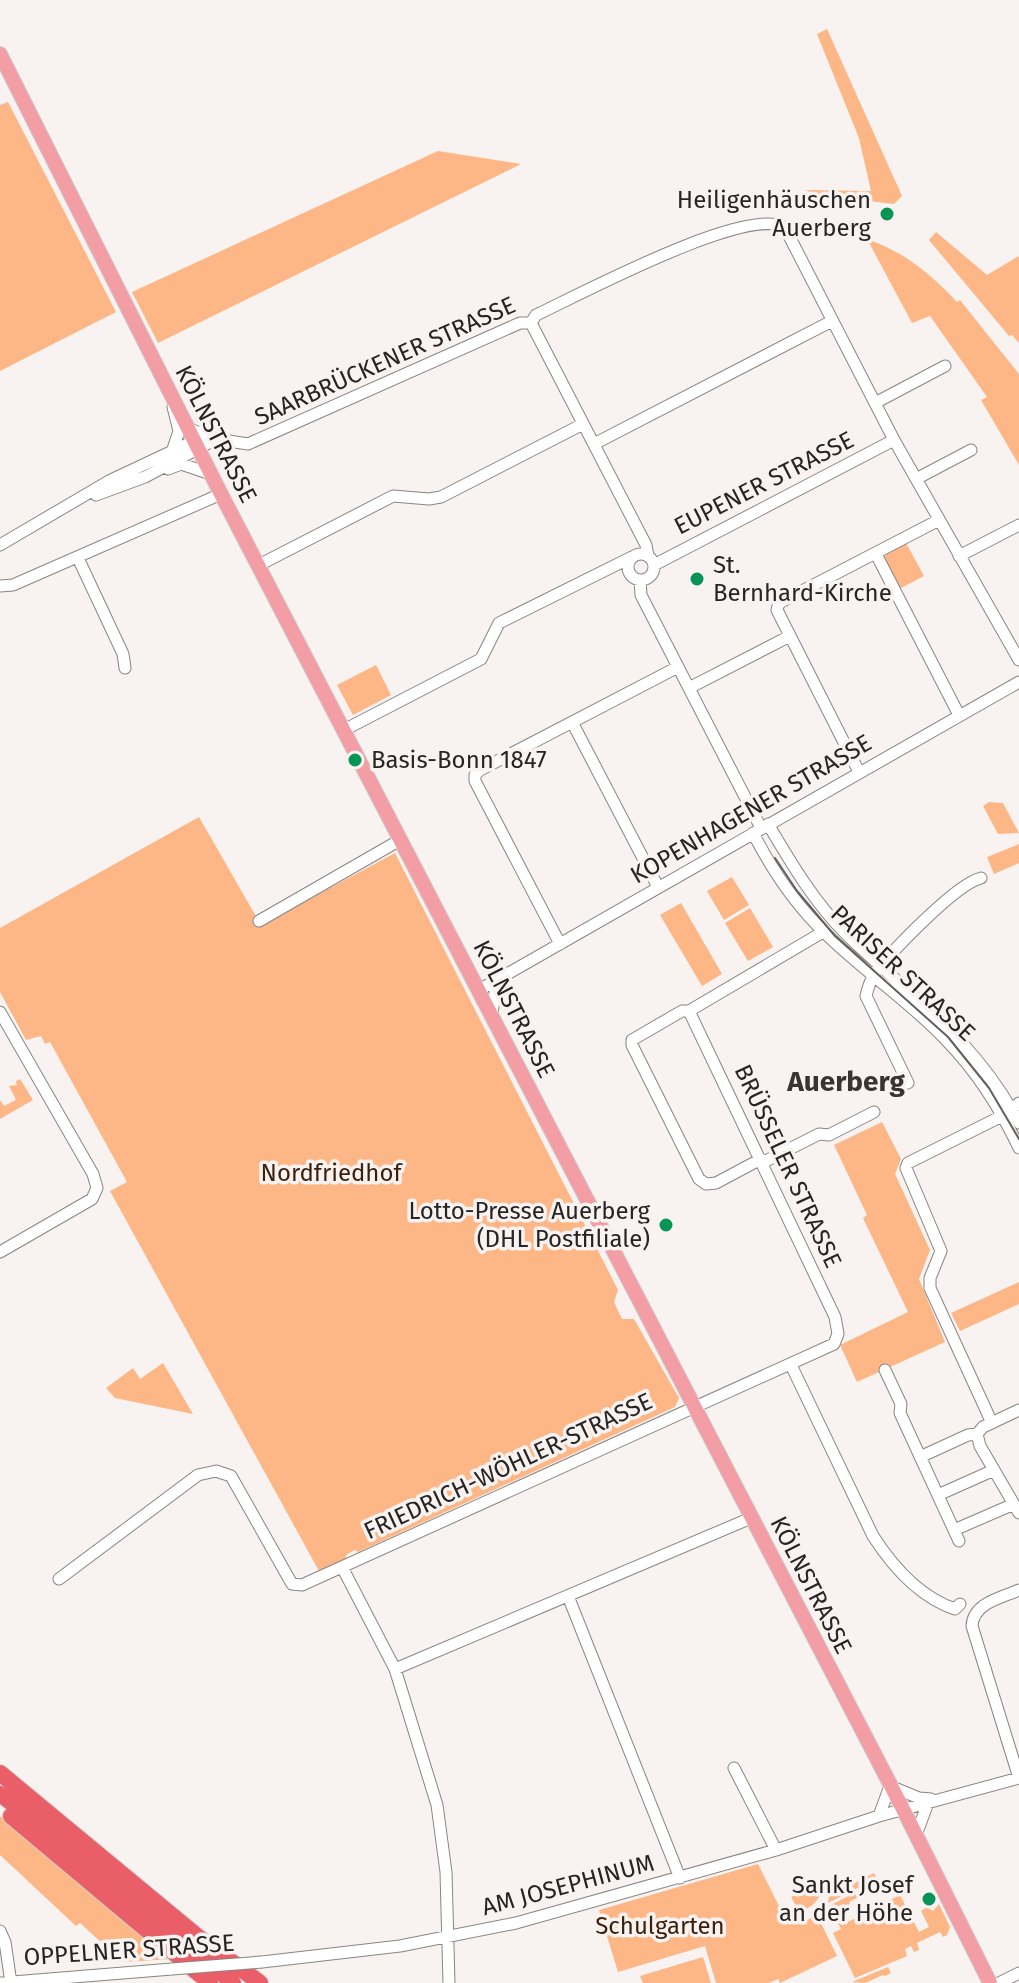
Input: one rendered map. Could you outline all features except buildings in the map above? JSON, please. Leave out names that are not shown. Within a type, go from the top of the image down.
[{"type":"highway","points":[[0,1773],[249,1983]]},
{"type":"highway","points":[[0,1794],[73,1850],[233,1983]]},
{"type":"highway","points":[[0,1808],[210,1983]]},
{"type":"highway","points":[[30,1818],[216,1983]]},
{"type":"highway","points":[[198,1937],[260,1983]]},
{"type":"main road","name":"KÖLNSTRASSE","points":[[0,54],[221,494],[904,1811],[990,1983]]},
{"type":"street","name":"SAARBRÜCKENER STRASSE","points":[[193,439],[248,444],[520,323],[531,323],[536,315],[687,245],[731,228],[762,223],[779,224],[785,228],[894,440],[1019,660]]},
{"type":"street","points":[[594,444],[832,321]]},
{"type":"street","points":[[531,323],[646,545],[652,574],[640,580],[634,578],[627,568],[632,557]]},
{"type":"street","points":[[875,403],[945,366]]},
{"type":"street","points":[[169,391],[179,431],[173,449]]},
{"type":"street","points":[[259,565],[393,496],[441,497],[583,424]]},
{"type":"street","points":[[0,545],[109,481],[193,439]]},
{"type":"street","points":[[145,477],[193,439]]},
{"type":"street","name":"SAARBRÜCKENER STRASSE","points":[[193,439],[216,439]]},
{"type":"street","name":"EUPENER STRASSE","points":[[651,561],[894,440]]},
{"type":"street","points":[[916,479],[971,450]]},
{"type":"street","points":[[73,503],[181,464],[211,474]]},
{"type":"street","points":[[0,586],[13,585],[78,558],[221,494]]},
{"type":"street","points":[[859,772],[777,610],[779,603],[939,520]]},
{"type":"street","points":[[959,556],[1019,525]]},
{"type":"street","points":[[344,730],[481,659],[499,623],[632,557],[643,554],[651,561]]},
{"type":"street","points":[[876,554],[959,715]]},
{"type":"street","points":[[78,558],[123,654],[125,668]]},
{"type":"street","points":[[640,580],[641,595],[761,828]]},
{"type":"street","points":[[689,688],[790,636]]},
{"type":"street","points":[[560,944],[474,777],[480,770],[678,667]]},
{"type":"street","name":"KOPENHAGENER STRASSE","points":[[479,990],[1019,682]]},
{"type":"street","points":[[572,722],[658,887]]},
{"type":"street","name":"PARISER STRASSE","points":[[761,828],[786,887],[823,932],[878,970]]},
{"type":"street","name":"PARISER STRASSE","points":[[761,828],[835,922],[1011,1109],[1019,1123]]},
{"type":"street","points":[[259,921],[400,840]]},
{"type":"street","points":[[908,1083],[866,996],[878,970],[941,905],[971,880],[981,878]]},
{"type":"street","points":[[823,932],[689,1011],[682,1011],[648,1029],[632,1040],[632,1045],[699,1179],[711,1185],[819,1134],[829,1135],[874,1112]]},
{"type":"street","points":[[492,1014],[496,986],[506,974]]},
{"type":"street","name":"BRÜSSELER STRASSE","points":[[689,1011],[838,1325],[834,1344],[693,1406]]},
{"type":"street","points":[[0,1012],[96,1182],[96,1193],[92,1199],[1,1250]]},
{"type":"street","points":[[992,1423],[929,1285],[941,1251],[906,1168],[908,1163],[1011,1109]]},
{"type":"street","name":"PARISER STRASSE","points":[[1011,1109],[1019,1148]]},
{"type":"street","points":[[791,1365],[873,1536],[889,1560],[918,1588],[955,1609],[960,1604]]},
{"type":"street","points":[[885,1370],[901,1404],[900,1413],[957,1536],[1016,1509],[980,1446],[977,1434]]},
{"type":"street","name":"FRIEDRICH-WÖHLER-STRASSE","points":[[59,1579],[198,1475],[216,1471],[231,1476],[292,1584],[302,1585],[693,1406]]},
{"type":"street","points":[[920,1457],[968,1435],[977,1434],[1019,1410]]},
{"type":"street","points":[[938,1495],[994,1470]]},
{"type":"street","points":[[395,1669],[751,1518]]},
{"type":"street","points":[[342,1567],[395,1669],[437,1805],[446,1872],[449,1983]]},
{"type":"street","points":[[1019,1590],[979,1608],[973,1616],[974,1632],[1019,1778]]},
{"type":"street","points":[[568,1596],[680,1878]]},
{"type":"street","points":[[734,1768],[776,1850]]},
{"type":"street","name":"AM JOSEPHINUM","points":[[262,1962],[449,1938],[588,1905],[879,1816],[1019,1778]]},
{"type":"street","points":[[879,1816],[890,1786],[933,1802],[916,1835]]},
{"type":"street","points":[[0,1931],[5,1942],[7,1982]]},
{"type":"street","name":"OPPELNER STRASSE","points":[[7,1982],[262,1962]]},
{"type":"street","points":[[999,1983],[1019,1973]]},
{"type":"green space","points":[[827,29],[902,196],[894,204],[819,195],[805,190],[871,191],[859,138],[817,34]]},
{"type":"green space","points":[[8,102],[116,312],[0,371],[0,105]]},
{"type":"green space","points":[[438,151],[521,164],[158,343],[132,292]]},
{"type":"green space","points":[[936,232],[987,275],[1019,256],[1019,343],[1012,335],[1009,336],[929,240]]},
{"type":"green space","points":[[867,239],[905,257],[957,302],[960,300],[1019,374],[1019,465],[981,400],[987,397],[930,316],[912,323]]},
{"type":"green space","points":[[906,543],[924,576],[899,589],[884,556]]},
{"type":"green space","points":[[376,665],[391,695],[353,715],[337,685]]},
{"type":"green space","points":[[989,802],[1003,803],[1019,833],[998,834],[983,806]]},
{"type":"green space","name":"Nordfriedhof","points":[[199,817],[261,925],[395,853],[618,1290],[614,1302],[622,1319],[634,1319],[679,1398],[675,1407],[358,1552],[355,1550],[346,1555],[346,1559],[319,1571],[110,1191],[127,1182],[50,1042],[45,1044],[41,1036],[26,1040],[0,992],[0,928]]},
{"type":"green space","points":[[1019,844],[1019,863],[994,874],[987,857]]},
{"type":"green space","points":[[732,877],[749,905],[724,920],[707,891]]},
{"type":"green space","points":[[681,903],[722,974],[702,986],[660,915]]},
{"type":"green space","points":[[750,908],[773,947],[748,961],[725,923]]},
{"type":"green space","points":[[20,1079],[33,1100],[0,1119],[0,1100],[4,1106],[16,1100],[9,1086],[17,1085],[16,1081]]},
{"type":"green space","points":[[882,1122],[901,1159],[895,1174],[930,1250],[919,1279],[945,1342],[857,1382],[840,1345],[908,1312],[863,1218],[867,1215],[834,1145]]},
{"type":"green space","points":[[1019,1282],[1019,1304],[960,1331],[951,1313]]},
{"type":"green space","points":[[163,1363],[193,1414],[115,1398],[106,1388],[133,1368],[140,1379]]},
{"type":"green space","points":[[0,1816],[172,1959],[123,1962],[80,1923],[76,1926],[0,1855]]},
{"type":"green space","name":"Schulgarten","points":[[758,1864],[788,1924],[799,1920],[801,1923],[817,1915],[837,1956],[780,1983],[778,1979],[769,1983],[716,1983],[705,1946],[618,1972],[599,1910]]},
{"type":"green space","points":[[874,1873],[877,1878],[828,1903],[830,1891]]},
{"type":"green space","points":[[820,1883],[823,1889],[817,1900],[799,1911],[791,1897]]},
{"type":"green space","points":[[870,1885],[873,1890],[849,1902],[852,1909],[838,1916],[842,1925],[900,1895],[919,1932],[929,1927],[921,1911],[927,1907],[933,1911],[939,1904],[950,1927],[947,1935],[943,1937],[940,1932],[917,1943],[919,1950],[914,1952],[911,1946],[905,1949],[907,1956],[855,1978],[833,1933],[841,1929],[831,1909],[823,1913],[821,1910]]},
{"type":"green space","points":[[703,1957],[711,1983],[643,1983],[640,1976]]},
{"type":"green space","points":[[888,1967],[891,1973],[885,1976],[865,1983],[852,1982]]},
{"type":"tram line","points":[[775,858],[797,891],[835,936],[948,1037],[989,1088],[1019,1139]]},
{"type":"place","name":"Heiligenhäuschen Auerberg","points":[[887,214]]},
{"type":"place","name":"St. Bernhard-Kirche","points":[[697,579]]},
{"type":"place","name":"Basis-Bonn 1847","points":[[355,760]]},
{"type":"place","name":"Lotto-Presse Auerberg (DHL Postfiliale)","points":[[666,1225]]},
{"type":"place","name":"Sankt Josef an der Höhe","points":[[929,1899]]},
{"type":"district","name":"Auerberg","points":[[846,1081]]}]
